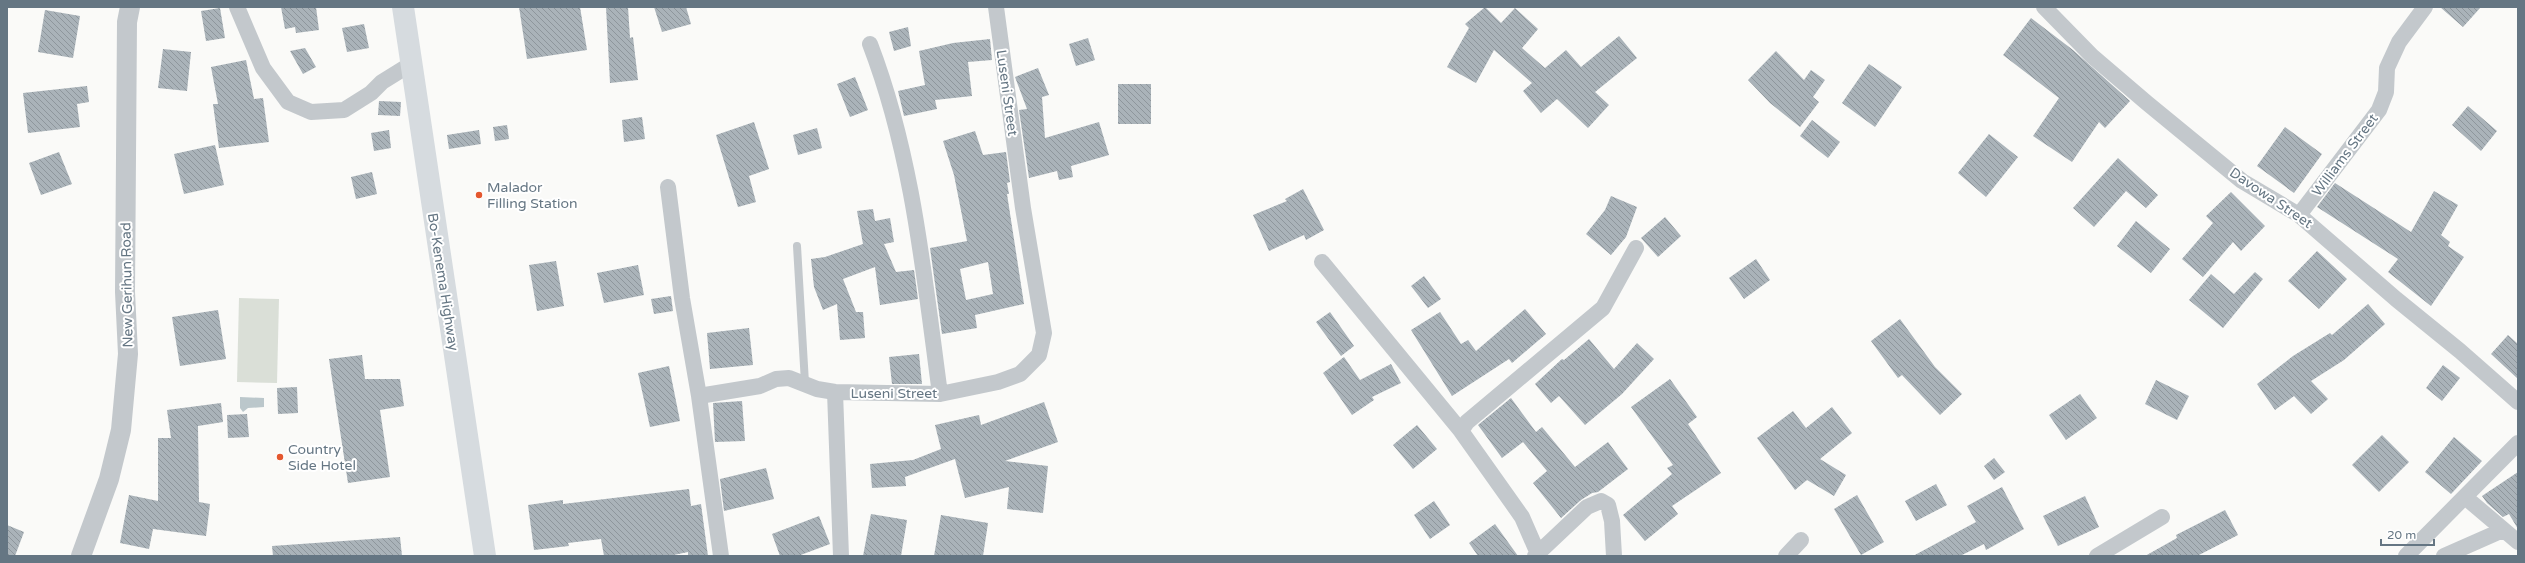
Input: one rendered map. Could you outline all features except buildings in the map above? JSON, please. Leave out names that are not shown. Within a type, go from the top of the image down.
[{"type":"highway","name":"Bo-Kenema Highway","points":[[403,7],[485,556]]},
{"type":"street","name":"New Gerihun Road","points":[[81,556],[109,479],[121,430],[127,361],[125,292],[127,22],[130,7]]},
{"type":"street","points":[[237,7],[263,68],[288,102],[311,112],[344,110],[411,64]]},
{"type":"street","name":"Luseni Street","points":[[699,396],[760,386],[776,379],[789,378],[817,389],[835,392],[940,394],[998,382],[1020,374],[1038,355],[1044,333],[1023,208],[996,7]]},
{"type":"street","name":"Davowa Street","points":[[2044,7],[2092,56],[2236,176],[2299,215],[2518,402]]},
{"type":"street","name":"Williams Street","points":[[2299,215],[2379,110],[2386,92],[2387,68],[2399,42],[2425,7]]},
{"type":"street","points":[[870,44],[887,89],[908,177],[922,261],[940,394]]},
{"type":"street","points":[[668,187],[682,298],[699,396],[721,556]]},
{"type":"street","points":[[1461,431],[1467,422],[1603,308],[1636,248]]},
{"type":"street","points":[[1322,262],[1461,431],[1522,518],[1537,555],[1587,507],[1601,500],[1608,505],[1612,521],[1614,556]]},
{"type":"street","points":[[835,392],[841,556]]},
{"type":"street","points":[[2406,556],[2518,443]]},
{"type":"street","points":[[2465,497],[2518,542]]},
{"type":"street","points":[[2097,556],[2162,517]]},
{"type":"street","points":[[2444,556],[2503,530]]},
{"type":"street","points":[[1786,556],[1801,540]]},
{"type":"lane","points":[[797,246],[805,383]]},
{"type":"shaded area","points":[[239,298],[279,299],[277,383],[237,382]]},
{"type":"shaded area","points":[[240,397],[264,398],[264,407],[248,408],[243,412],[240,408]]},
{"type":"place","name":"Malador Filling Station","points":[[479,195]]},
{"type":"place","name":"Country Side Hotel","points":[[280,457]]}]
